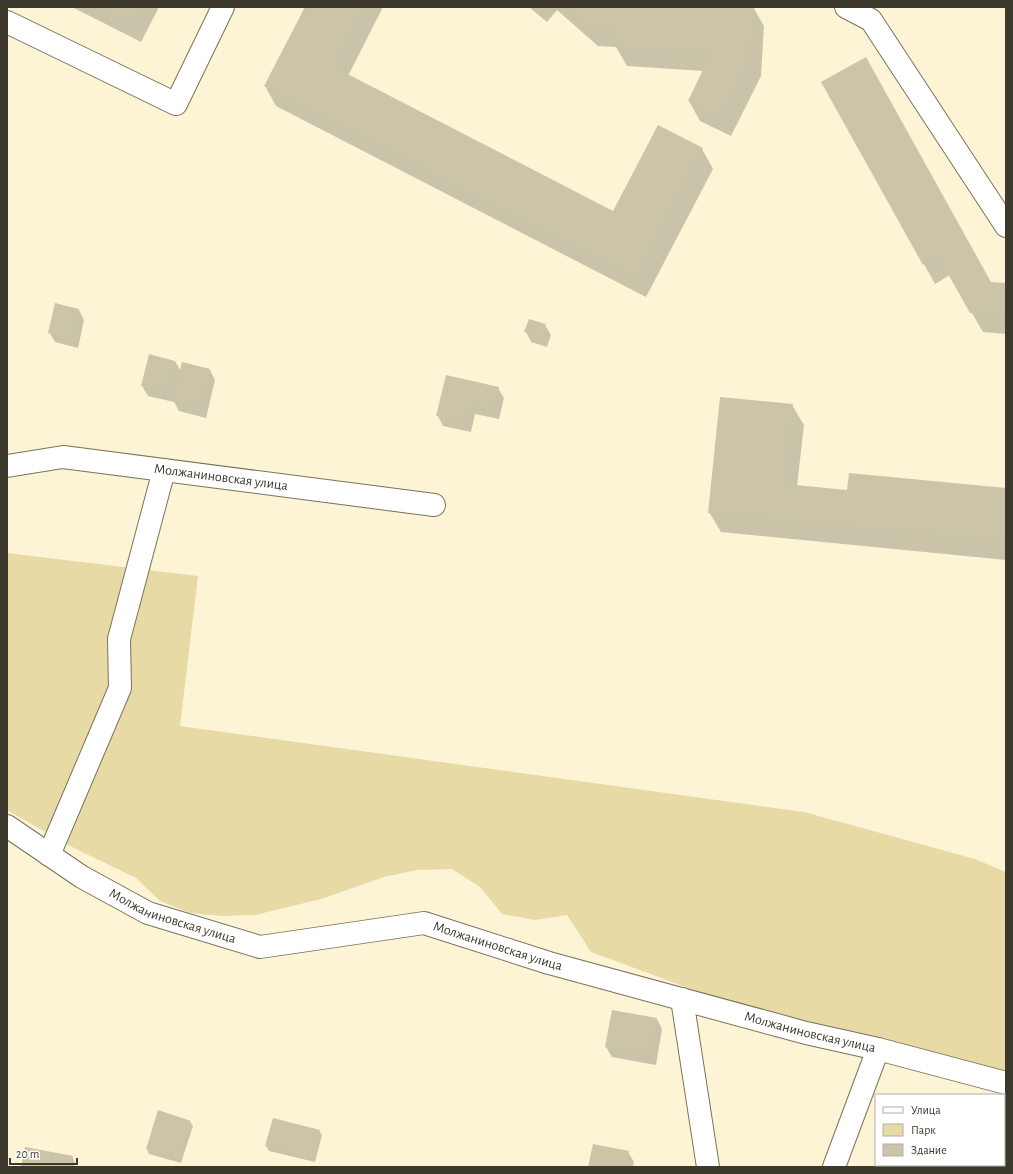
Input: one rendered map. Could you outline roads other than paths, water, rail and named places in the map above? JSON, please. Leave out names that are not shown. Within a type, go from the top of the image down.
[{"type":"street","points":[[7,22],[176,104],[223,7]]},
{"type":"street","points":[[846,7],[871,20],[1006,226]]},
{"type":"street","name":"Молжаниновская улица","points":[[7,466],[63,457],[434,505]]},
{"type":"street","points":[[48,854],[120,688],[119,639],[164,470]]},
{"type":"street","name":"Молжаниновская улица","points":[[7,826],[82,877],[148,913],[260,947],[424,923],[549,963],[806,1033],[878,1049],[1006,1082]]},
{"type":"street","points":[[682,999],[708,1167]]},
{"type":"street","points":[[834,1167],[878,1049]]}]
